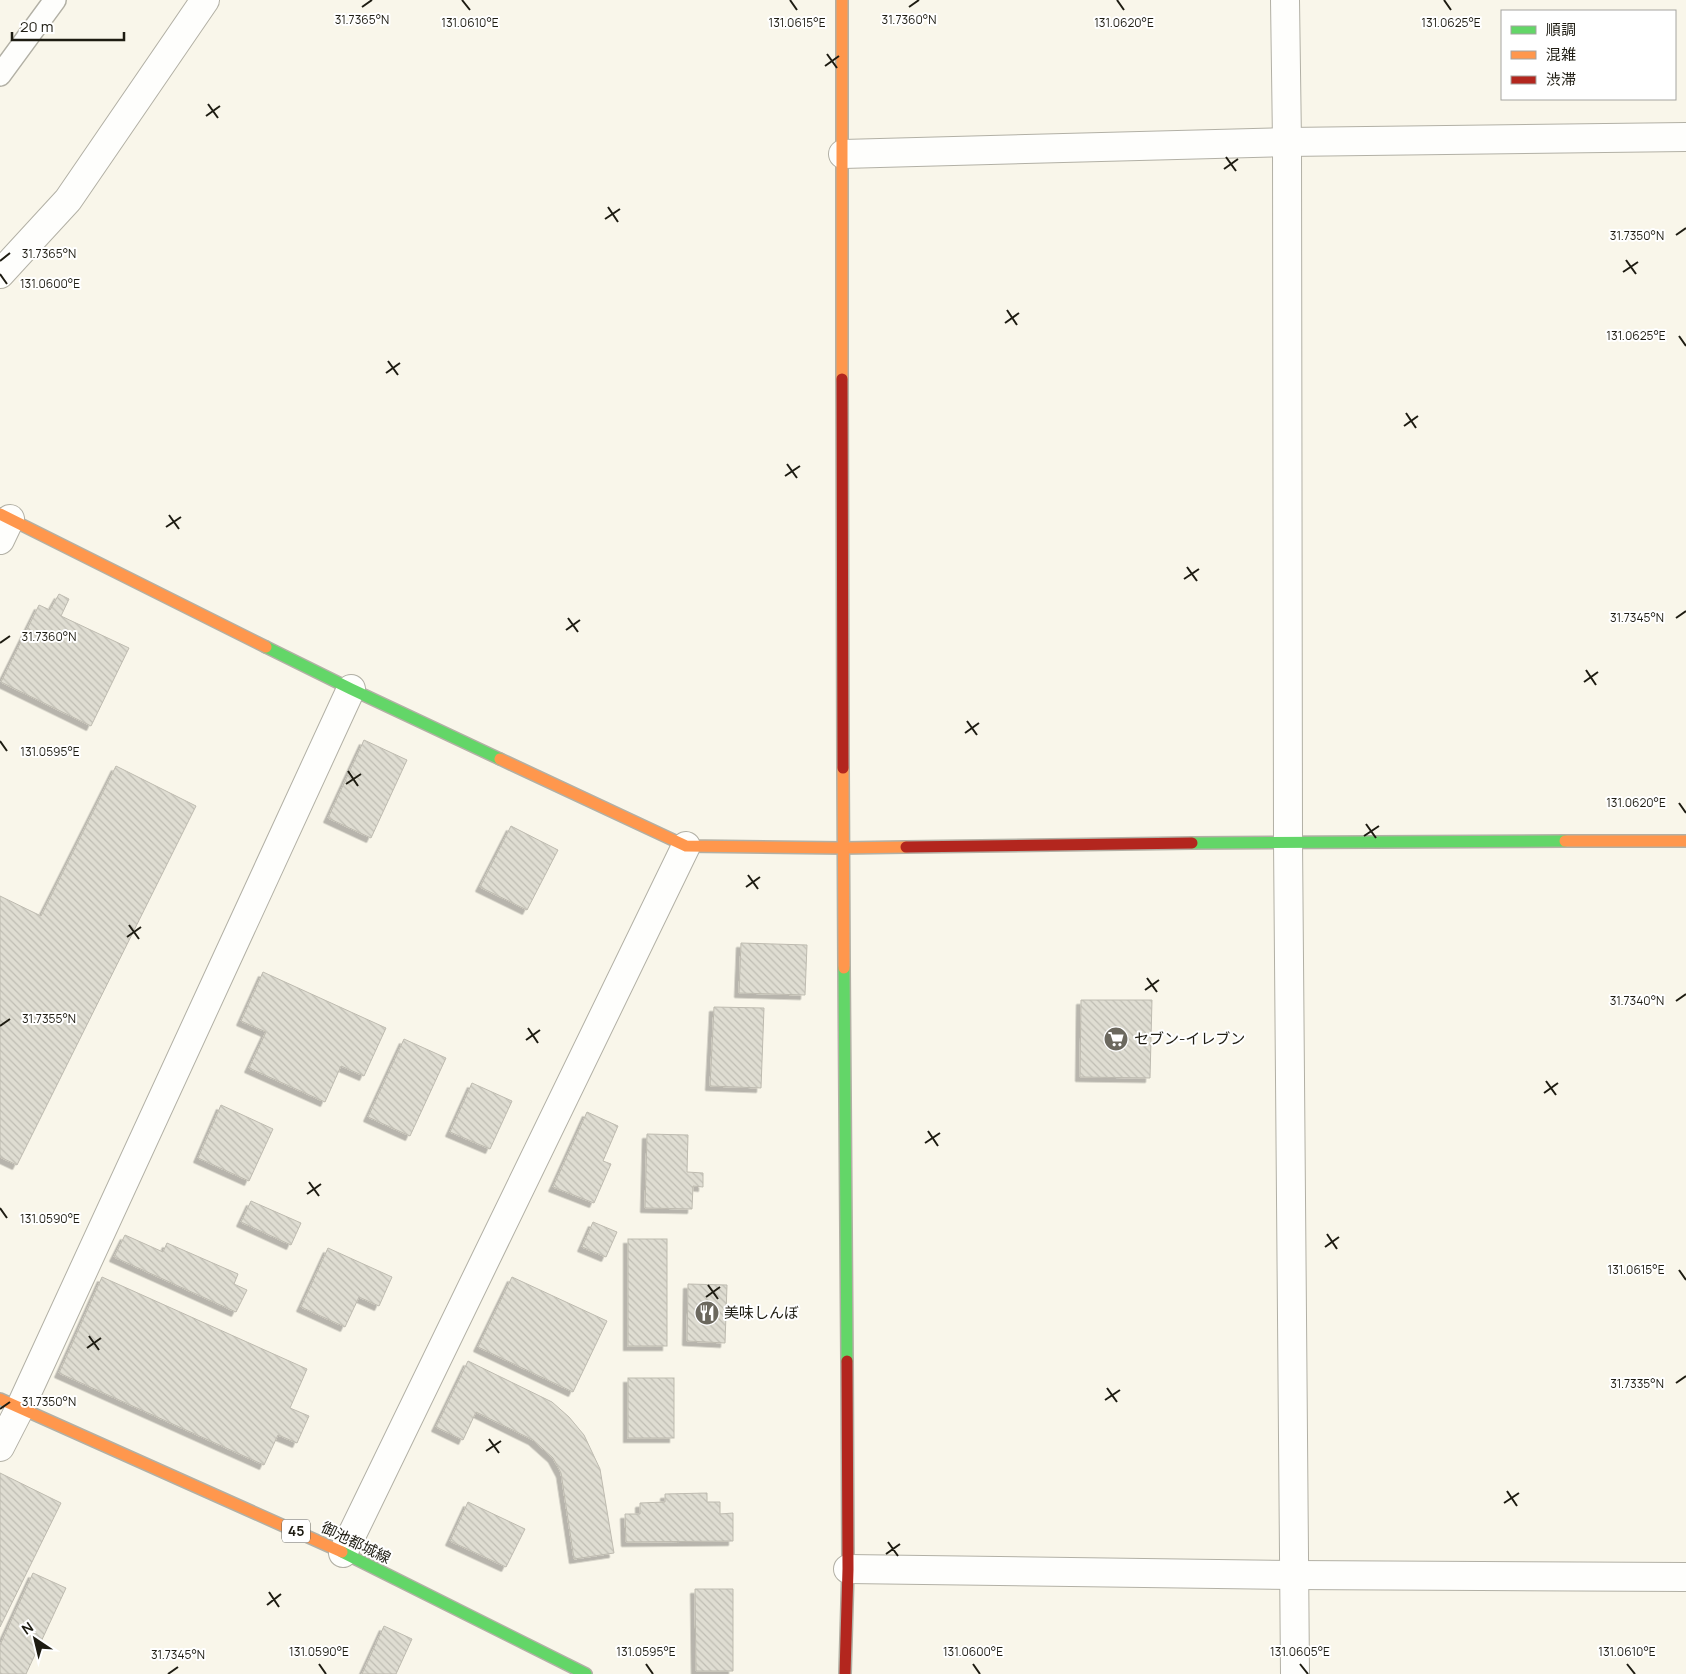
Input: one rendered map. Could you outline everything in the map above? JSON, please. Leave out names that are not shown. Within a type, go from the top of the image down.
[{"type":"street","points":[[0,274],[68,200],[205,0]]},
{"type":"street","points":[[842,0],[843,848],[848,1569],[845,1674]]},
{"type":"street","points":[[1285,0],[1288,842],[1295,1674]]},
{"type":"street","points":[[843,154],[1287,142],[1686,137]]},
{"type":"street","points":[[3,524],[686,846],[843,848],[1288,842],[1686,841]]},
{"type":"street","points":[[0,1446],[10,1404],[351,689]]},
{"type":"street","points":[[343,1553],[686,846]]},
{"type":"street","name":"御池都城線","points":[[10,1404],[343,1553],[586,1674]]},
{"type":"street","points":[[848,1569],[1294,1575],[1686,1577]]},
{"type":"lane","points":[[0,75],[56,0]]},
{"type":"building","points":[[59,594],[69,599],[61,616],[129,648],[91,726],[1,682],[39,605],[50,610]]},
{"type":"building","points":[[364,740],[407,760],[371,838],[328,818]]},
{"type":"building","points":[[116,766],[196,806],[17,1165],[0,1157],[0,896],[41,916]]},
{"type":"building","points":[[511,826],[558,850],[527,910],[480,887]]},
{"type":"building","points":[[741,943],[807,945],[805,995],[739,993]]},
{"type":"building","points":[[263,972],[386,1028],[364,1076],[341,1066],[325,1102],[249,1068],[266,1032],[241,1021]]},
{"type":"building","name":"セブン-イレブン","points":[[1081,1000],[1152,1000],[1150,1078],[1080,1077]]},
{"type":"building","points":[[714,1007],[764,1008],[761,1088],[710,1086]]},
{"type":"building","points":[[404,1039],[446,1058],[410,1136],[368,1117]]},
{"type":"building","points":[[472,1083],[512,1101],[490,1149],[450,1132]]},
{"type":"building","points":[[221,1105],[273,1129],[249,1181],[198,1158]]},
{"type":"building","points":[[587,1112],[618,1126],[603,1161],[611,1164],[594,1203],[553,1187]]},
{"type":"building","points":[[647,1134],[688,1135],[687,1172],[703,1173],[703,1187],[693,1186],[692,1209],[645,1208]]},
{"type":"building","points":[[251,1201],[301,1223],[291,1245],[241,1222]]},
{"type":"building","points":[[593,1222],[617,1232],[606,1257],[582,1247]]},
{"type":"building","points":[[125,1235],[163,1252],[167,1243],[238,1274],[234,1284],[247,1290],[236,1312],[114,1257]]},
{"type":"building","points":[[628,1239],[667,1239],[667,1346],[628,1346]]},
{"type":"building","points":[[328,1248],[392,1277],[379,1306],[359,1297],[345,1327],[301,1307]]},
{"type":"building","points":[[102,1277],[307,1369],[290,1408],[309,1416],[297,1443],[278,1435],[264,1465],[59,1373]]},
{"type":"building","points":[[512,1277],[607,1321],[573,1392],[478,1347]]},
{"type":"building","name":"美味しんぼ","points":[[688,1284],[727,1285],[725,1343],[687,1341]]},
{"type":"building","points":[[468,1361],[552,1402],[569,1417],[584,1435],[600,1469],[614,1553],[574,1559],[561,1473],[553,1458],[533,1440],[476,1412],[463,1440],[436,1427]]},
{"type":"building","points":[[628,1378],[674,1378],[674,1438],[628,1438]]},
{"type":"building","points":[[0,1473],[61,1503],[0,1627]]},
{"type":"building","points":[[707,1493],[707,1502],[720,1502],[720,1514],[733,1513],[733,1541],[626,1542],[625,1514],[640,1514],[640,1503],[665,1502],[665,1494]]},
{"type":"building","points":[[468,1502],[525,1529],[506,1567],[450,1541]]},
{"type":"building","points":[[33,1573],[66,1588],[26,1674],[0,1674],[0,1645]]},
{"type":"building","points":[[695,1589],[733,1589],[733,1671],[696,1671]]},
{"type":"building","points":[[384,1626],[412,1639],[396,1674],[362,1674]]},
{"type":"traffic: fast","points":[[266,647],[500,759]]},
{"type":"traffic: fast","points":[[1192,843],[1565,841]]},
{"type":"traffic: fast","points":[[844,968],[847,1361]]},
{"type":"traffic: fast","points":[[342,1552],[586,1674]]},
{"type":"traffic: slow","points":[[842,0],[842,379]]},
{"type":"traffic: slow","points":[[0,514],[266,647]]},
{"type":"traffic: slow","points":[[500,759],[686,846],[906,847]]},
{"type":"traffic: slow","points":[[843,768],[844,968]]},
{"type":"traffic: slow","points":[[1565,841],[1686,841]]},
{"type":"traffic: slow","points":[[0,1399],[342,1552]]},
{"type":"traffic: jam","points":[[842,379],[843,768]]},
{"type":"traffic: jam","points":[[906,847],[1192,843]]},
{"type":"traffic: jam","points":[[845,1674],[848,1569],[847,1361]]},
{"type":"place","name":"セブン-イレブン","points":[[1116,1039]]},
{"type":"place","name":"美味しんぼ","points":[[707,1313]]}]
